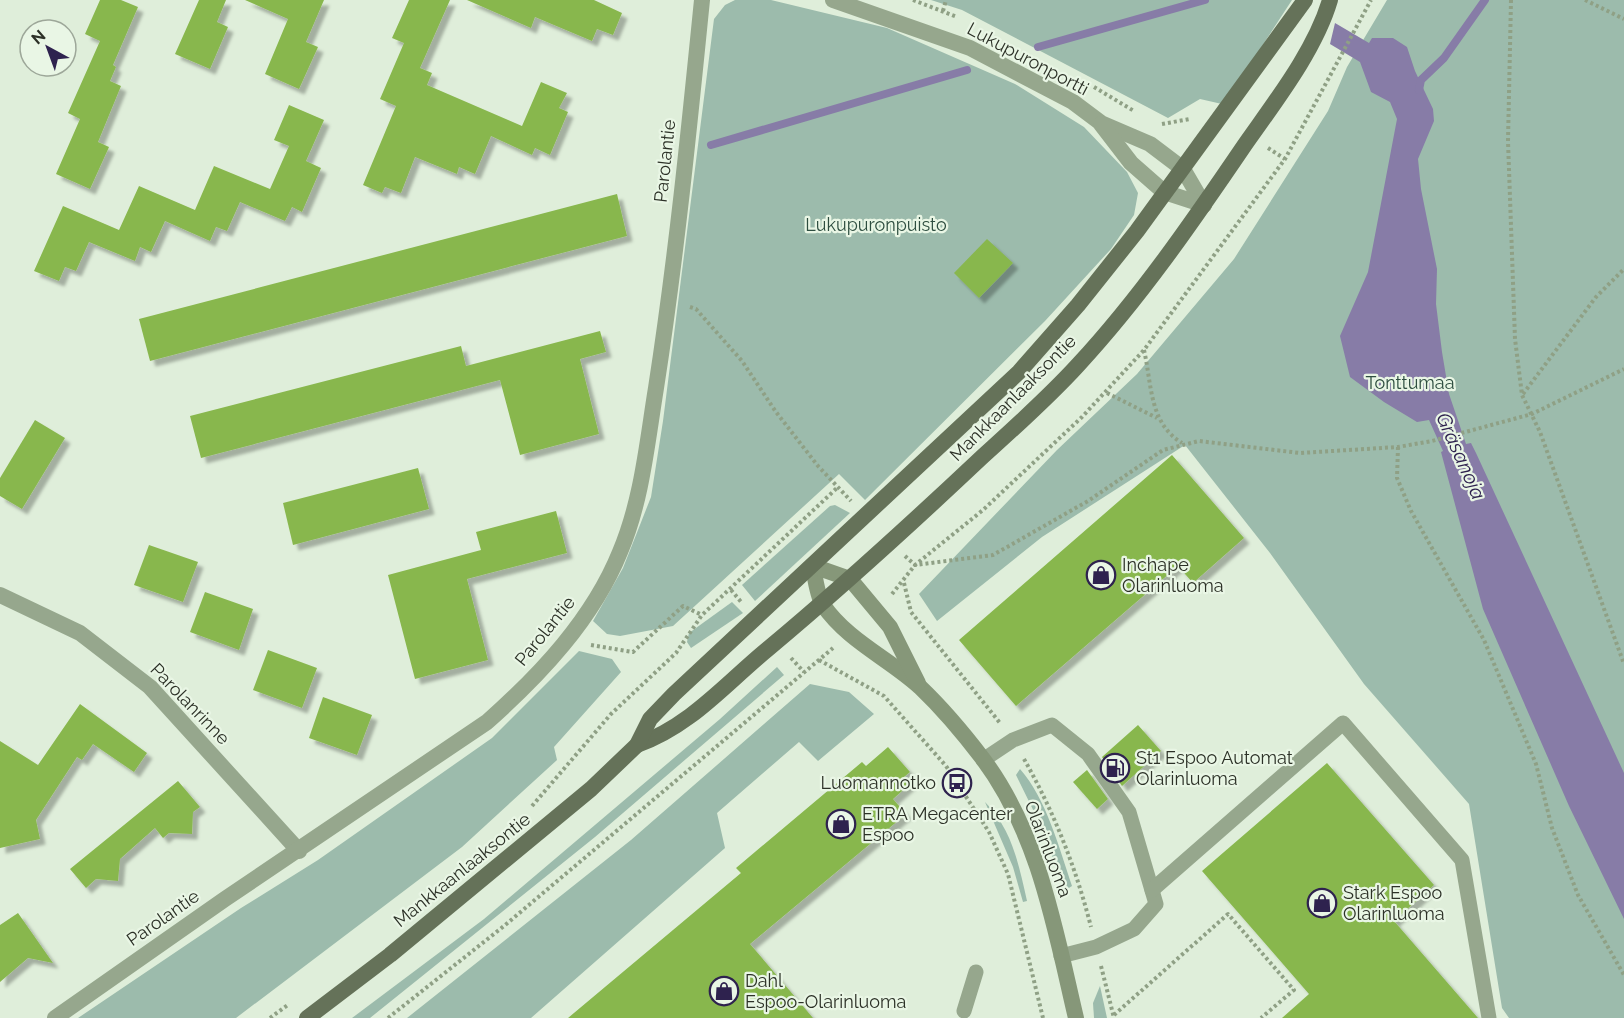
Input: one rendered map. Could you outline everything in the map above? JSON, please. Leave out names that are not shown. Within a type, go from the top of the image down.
[{"type":"main road","name":"Mankkaanlaaksontie","points":[[307,1018],[591,789],[637,745],[650,719],[1019,372],[1078,305],[1183,169],[1305,0]]},
{"type":"main road","name":"Mankkaanlaaksontie","points":[[637,745],[665,735],[694,714],[892,542],[1078,365],[1142,287],[1204,205],[1290,77],[1325,17],[1330,0]]},
{"type":"main road","points":[[813,566],[850,579]]},
{"type":"main road","name":"Olarinluoma","points":[[813,566],[822,603],[864,647],[919,687],[983,760],[1023,829],[1043,884],[1076,1018]]},
{"type":"main road","name":"Olarinluoma","points":[[850,579],[890,627],[919,687]]},
{"type":"street","name":"Parolantie","points":[[55,1018],[225,899],[487,722],[516,696],[571,635],[591,606],[620,554],[637,506],[670,300],[702,0]]},
{"type":"street","name":"Lukupuronportti","points":[[833,0],[970,48],[1073,102],[1101,123],[1149,144],[1183,169],[1204,205]]},
{"type":"street","name":"Lukupuronportti","points":[[1101,123],[1131,163],[1164,192],[1204,205]]},
{"type":"street","name":"Parolanrinne","points":[[0,595],[80,633],[150,687],[299,851]]},
{"type":"lane","points":[[1152,890],[1343,723],[1462,860],[1489,1018]]},
{"type":"lane","points":[[983,760],[1013,740],[1052,725],[1088,754],[1129,812],[1156,904],[1134,929],[1096,946],[1061,956]]},
{"type":"lane","points":[[964,1011],[976,972]]},
{"type":"path","points":[[943,11],[946,0]]},
{"type":"path","points":[[1511,0],[1508,141],[1515,339],[1522,394],[1532,414],[1624,664]]},
{"type":"path","points":[[1585,0],[1624,19]]},
{"type":"path","points":[[1522,394],[1596,297],[1624,269]]},
{"type":"path","points":[[530,808],[611,714],[676,653],[702,615],[838,487],[776,412],[742,361],[718,333],[696,309],[670,300]]},
{"type":"path","points":[[1144,350],[1157,418],[1169,435],[1182,443]]},
{"type":"path","points":[[915,566],[993,555],[1088,501],[1163,450],[1182,443],[1198,441],[1300,453],[1398,447],[1432,441],[1532,414],[1624,369]]},
{"type":"path","points":[[1107,393],[1157,418]]},
{"type":"path","points":[[1398,447],[1397,478],[1408,503],[1484,640],[1536,764],[1552,828],[1578,896],[1624,975]]},
{"type":"path","points":[[594,646],[633,652],[683,606],[702,615]]},
{"type":"path","points":[[388,1018],[504,926],[819,660],[884,696],[946,766],[989,832],[1008,874],[1043,1018]]},
{"type":"path","points":[[1114,1015],[1228,914],[1294,990],[1261,1018]]},
{"type":"path","points":[[270,1018],[291,1003]]},
{"type":"green space","name":"Lukupuronpuisto","points":[[735,0],[771,0],[887,28],[1015,84],[1084,127],[1127,172],[1138,193],[1134,215],[1111,249],[1045,321],[865,500],[839,474],[673,626],[620,636],[607,634],[593,621],[623,568],[651,497],[663,421],[714,19],[725,5]]},
{"type":"green space","points":[[931,0],[1292,0],[1227,100],[1222,104],[1200,99],[1168,118],[962,10]]},
{"type":"green space","name":"Tonttumaa","points":[[1387,0],[1624,0],[1624,1018],[1509,1018],[1502,1008],[1469,804],[1364,684],[1270,553],[1185,445],[1042,537],[937,621],[919,594],[1057,450],[1137,374],[1234,259],[1328,111],[1347,67]]},
{"type":"green space","points":[[835,505],[850,513],[755,601],[742,585],[830,506]]},
{"type":"green space","points":[[732,602],[743,613],[691,648],[687,642],[689,633]]},
{"type":"green space","points":[[579,651],[612,659],[621,672],[554,747],[557,760],[462,847],[236,1018],[78,1018],[241,908],[318,860],[492,738]]},
{"type":"green space","points":[[777,667],[784,675],[595,837],[370,1018],[352,1018],[484,919],[720,719]]},
{"type":"green space","points":[[810,684],[849,692],[874,714],[818,761],[799,742],[717,813],[725,848],[531,1018],[407,1018],[631,840]]},
{"type":"green space","points":[[1020,769],[1038,795],[1057,840],[1072,886],[1064,891],[1043,830],[1016,775]]},
{"type":"green space","points":[[985,802],[1008,836],[1027,901],[1023,902],[1013,867]]},
{"type":"green space","points":[[1100,986],[1107,1018],[1094,1018],[1093,1003]]},
{"type":"water","name":"Gräsanoja","points":[[1335,23],[1369,43],[1372,38],[1393,38],[1407,47],[1415,71],[1433,109],[1434,121],[1418,159],[1421,189],[1437,269],[1436,304],[1449,394],[1466,444],[1471,443],[1476,453],[1624,773],[1624,919],[1569,806],[1483,609],[1441,452],[1443,451],[1429,420],[1417,422],[1350,377],[1340,336],[1368,272],[1397,119],[1390,102],[1371,92],[1360,62],[1330,44]]},
{"type":"building","points":[[100,0],[121,0],[138,7],[113,65],[116,67],[110,81],[121,86],[98,142],[109,147],[90,189],[56,174],[80,119],[68,113],[100,41],[85,34]]},
{"type":"building","points":[[199,0],[226,0],[217,22],[228,27],[210,69],[175,54]]},
{"type":"building","points":[[245,0],[324,0],[306,42],[318,47],[299,89],[265,74],[288,19]]},
{"type":"building","points":[[409,0],[450,0],[420,68],[432,73],[427,85],[522,126],[541,82],[567,93],[559,108],[568,112],[550,155],[535,148],[532,155],[491,136],[475,174],[459,167],[457,174],[415,157],[401,193],[385,187],[382,193],[363,185],[396,106],[380,99],[404,43],[392,38]]},
{"type":"building","points":[[467,0],[594,0],[622,13],[613,35],[597,29],[592,41],[535,17],[531,28]]},
{"type":"building","points":[[289,105],[324,120],[306,161],[321,168],[302,212],[292,207],[285,221],[240,202],[227,231],[216,227],[210,241],[165,221],[151,252],[140,247],[135,261],[89,242],[76,271],[65,267],[59,281],[34,271],[63,206],[119,230],[139,186],[195,210],[214,166],[270,189],[289,146],[274,140]]},
{"type":"building","points":[[617,194],[627,236],[150,361],[139,319]]},
{"type":"building","points":[[987,239],[1013,263],[979,298],[954,273]]},
{"type":"building","points":[[600,331],[606,352],[580,359],[599,434],[520,455],[500,380],[201,458],[190,416],[461,346],[466,366]]},
{"type":"building","points":[[35,420],[65,438],[22,509],[0,496],[0,478]]},
{"type":"building","name":"Inchape Olarinluoma","points":[[1172,455],[1244,538],[1193,583],[1178,566],[1016,706],[959,640]]},
{"type":"building","points":[[418,468],[429,509],[293,545],[283,503]]},
{"type":"building","points":[[556,511],[567,553],[467,579],[488,660],[415,679],[388,575],[481,550],[476,532]]},
{"type":"building","points":[[149,545],[198,562],[183,602],[134,585]]},
{"type":"building","points":[[205,592],[253,609],[239,650],[190,632]]},
{"type":"building","points":[[268,650],[317,668],[302,708],[253,690]]},
{"type":"building","points":[[323,697],[372,715],[357,755],[309,738]]},
{"type":"building","points":[[80,704],[147,753],[134,772],[93,744],[82,760],[77,757],[36,820],[40,839],[0,848],[0,741],[38,765]]},
{"type":"building","points":[[1138,725],[1161,751],[1122,786],[1102,757]]},
{"type":"building","points":[[888,747],[910,772],[904,777],[910,784],[893,799],[906,814],[750,944],[813,1018],[568,1018],[741,873],[736,868],[862,762],[866,766]]},
{"type":"building","name":"Stark Espoo Olarinluoma","points":[[1327,763],[1434,885],[1394,921],[1478,1018],[1282,1018],[1309,994],[1202,871]]},
{"type":"building","points":[[1087,770],[1108,799],[1097,809],[1073,782]]},
{"type":"building","points":[[178,781],[200,807],[193,812],[192,834],[169,833],[163,838],[155,828],[120,859],[118,881],[96,879],[86,888],[70,869]]},
{"type":"building","points":[[18,913],[53,963],[28,958],[0,982],[0,925]]},
{"type":"waterway","points":[[1038,47],[1205,0]]},
{"type":"waterway","points":[[1419,90],[1421,80],[1444,58],[1485,0]]},
{"type":"waterway","points":[[711,145],[967,70]]},
{"type":"place","name":"Inchape Olarinluoma","points":[[1101,575]]},
{"type":"place","name":"St1 Espoo Automat Olarinluoma","points":[[1115,768]]},
{"type":"place","name":"Luomannotko","points":[[957,783]]},
{"type":"place","name":"ETRA Megacenter Espoo","points":[[841,824]]},
{"type":"place","name":"Stark Espoo Olarinluoma","points":[[1322,903]]},
{"type":"place","name":"Dahl Espoo-Olarinluoma","points":[[724,991]]}]
